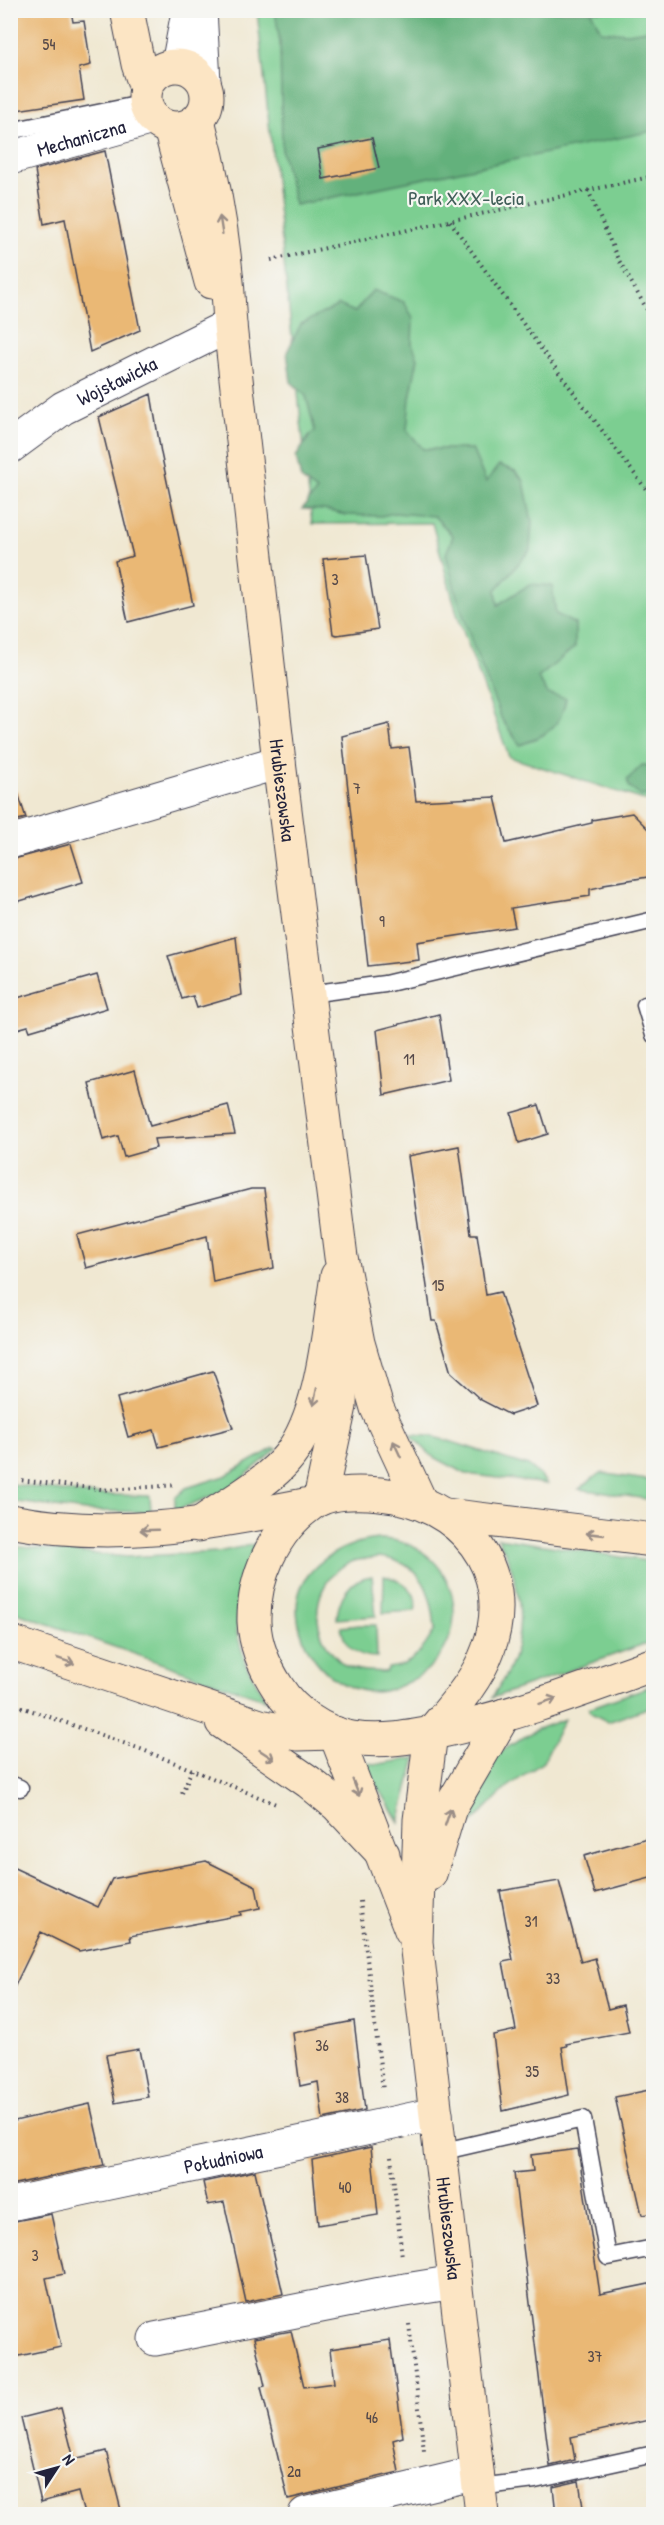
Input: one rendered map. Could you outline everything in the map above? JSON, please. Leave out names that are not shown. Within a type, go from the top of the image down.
[{"type":"main road","points":[[127,10],[138,64],[170,96]]},
{"type":"main road","points":[[140,10],[158,52],[170,96]]},
{"type":"main road","name":"Hrubieszowska","points":[[170,96],[220,218],[279,762],[341,1257]]},
{"type":"main road","points":[[341,1257],[340,1406],[315,1501],[286,1528],[268,1556],[258,1585],[254,1623],[261,1658],[281,1692],[308,1718],[335,1733],[350,1738],[376,1740],[431,1733],[504,1715],[654,1664]]},
{"type":"main road","points":[[341,1257],[358,1343],[377,1408],[433,1509],[470,1538],[488,1567],[494,1587],[495,1619],[488,1651],[470,1683],[431,1733],[420,1820],[417,1927]]},
{"type":"main road","points":[[198,1525],[265,1478],[288,1456],[305,1429],[314,1404],[341,1257]]},
{"type":"main road","points":[[10,1521],[47,1527],[116,1530],[164,1529],[198,1525],[357,1493],[374,1493],[394,1495],[433,1509],[654,1540]]},
{"type":"main road","points":[[10,1642],[260,1726],[298,1734],[335,1733]]},
{"type":"main road","points":[[203,1708],[242,1738],[309,1782],[336,1805],[382,1854]]},
{"type":"main road","points":[[417,1927],[450,1809],[504,1715]]},
{"type":"main road","points":[[335,1733],[382,1854],[417,1927]]},
{"type":"main road","name":"Hrubieszowska","points":[[417,1927],[440,2152],[480,2491]]},
{"type":"street","points":[[170,96],[188,10]]},
{"type":"street","points":[[170,96],[200,10]]},
{"type":"street","name":"Mechaniczna","points":[[10,158],[170,96]]},
{"type":"street","name":"Wojsławicka","points":[[10,447],[63,408],[230,325]]},
{"type":"street","points":[[10,842],[279,762]]},
{"type":"street","name":"Południowa","points":[[10,2204],[436,2114]]},
{"type":"street","points":[[155,2339],[455,2282]]},
{"type":"street","points":[[305,2514],[428,2485],[480,2491]]},
{"type":"lane","points":[[10,131],[170,96]]},
{"type":"lane","points":[[309,994],[385,984],[654,920]]},
{"type":"lane","points":[[645,1005],[654,1035]]},
{"type":"lane","points":[[440,2152],[583,2119],[608,2257],[654,2248]]},
{"type":"lane","points":[[480,2491],[654,2454]]},
{"type":"path","points":[[271,260],[654,176]]},
{"type":"path","points":[[588,190],[616,258],[654,322]]},
{"type":"path","points":[[450,221],[542,350],[654,500]]},
{"type":"path","points":[[10,1479],[109,1491],[177,1485]]},
{"type":"path","points":[[10,1703],[192,1769],[278,1805]]},
{"type":"path","points":[[182,1793],[192,1769]]},
{"type":"path","points":[[360,1898],[428,2485]]},
{"type":"green space","name":"Park XXX-lecia","points":[[257,11],[653,11],[653,803],[509,757],[458,617],[432,523],[312,524]]},
{"type":"green space","points":[[275,11],[591,11],[601,31],[628,33],[653,29],[653,131],[295,205],[282,152],[280,43]]},
{"type":"green space","points":[[373,290],[404,302],[413,318],[412,344],[418,358],[410,398],[407,430],[423,449],[472,449],[486,482],[499,465],[515,471],[524,481],[532,522],[530,550],[496,590],[498,605],[530,584],[552,586],[556,614],[575,624],[575,647],[538,678],[548,694],[566,698],[561,716],[545,734],[520,745],[502,720],[456,594],[446,554],[453,536],[434,516],[394,513],[381,516],[346,515],[324,510],[302,509],[317,491],[301,479],[296,457],[315,431],[306,396],[291,382],[287,352],[301,324],[339,305],[355,312]]},
{"type":"green space","points":[[642,765],[653,766],[654,794],[641,796],[630,788],[627,780]]},
{"type":"green space","points":[[410,1435],[429,1436],[449,1441],[528,1466],[547,1484],[466,1474],[432,1456]]},
{"type":"green space","points":[[274,1448],[277,1449],[229,1489],[175,1511],[175,1498],[186,1488],[225,1476]]},
{"type":"green space","points":[[600,1473],[653,1481],[653,1500],[579,1489]]},
{"type":"green space","points":[[11,1484],[83,1494],[150,1496],[151,1512],[85,1511],[11,1501]]},
{"type":"green space","points":[[498,1538],[653,1562],[653,1641],[492,1698],[509,1669],[515,1653],[520,1619],[512,1569]]},
{"type":"green space","points":[[378,1539],[406,1544],[428,1556],[443,1574],[452,1596],[454,1620],[447,1643],[433,1664],[406,1683],[390,1690],[376,1692],[345,1685],[320,1666],[310,1653],[303,1638],[297,1607],[299,1592],[314,1569],[337,1551]],"holes":[[[379,1557],[394,1560],[415,1572],[422,1581],[431,1602],[435,1629],[422,1650],[404,1664],[388,1668],[386,1672],[354,1669],[345,1665],[325,1643],[318,1616],[323,1589],[331,1576],[351,1562]]]},
{"type":"green space","points":[[255,1544],[241,1576],[237,1605],[237,1634],[246,1665],[266,1700],[11,1611],[11,1546],[127,1557],[218,1552]]},
{"type":"green space","points":[[372,1576],[376,1616],[337,1619],[340,1604],[347,1590],[357,1581]]},
{"type":"green space","points":[[384,1576],[403,1583],[412,1591],[415,1597],[415,1611],[383,1613]]},
{"type":"green space","points":[[376,1625],[377,1657],[358,1653],[345,1640],[341,1627]]},
{"type":"green space","points":[[653,1685],[653,1706],[608,1722],[591,1713],[589,1708]]},
{"type":"green space","points":[[564,1719],[543,1762],[505,1789],[462,1833],[449,1838],[494,1756],[535,1730]]},
{"type":"green space","points":[[416,1758],[399,1822],[364,1763],[379,1764]]},
{"type":"building","points":[[10,10],[71,10],[73,22],[84,21],[91,65],[79,68],[84,100],[10,111]]},
{"type":"building","points":[[372,138],[379,168],[323,179],[318,149]]},
{"type":"building","points":[[105,151],[140,330],[90,352],[65,219],[44,224],[35,170]]},
{"type":"building","points":[[151,394],[193,605],[128,622],[115,561],[133,556],[99,417]]},
{"type":"building","points":[[366,555],[378,629],[333,634],[323,559]]},
{"type":"building","points":[[389,724],[392,749],[409,747],[416,801],[495,797],[506,843],[592,823],[592,820],[632,813],[654,835],[654,876],[604,884],[604,886],[590,889],[590,896],[511,908],[515,927],[417,942],[419,960],[368,966],[342,736]]},
{"type":"building","points":[[17,790],[26,818],[10,822],[10,791]]},
{"type":"building","points":[[71,844],[83,882],[10,904],[10,860]]},
{"type":"building","points":[[236,937],[242,995],[197,1008],[193,996],[182,999],[168,956]]},
{"type":"building","points":[[97,975],[107,1008],[30,1031],[28,1026],[10,1031],[10,1000]]},
{"type":"building","points":[[439,1014],[449,1080],[384,1095],[377,1030]]},
{"type":"building","points":[[135,1070],[150,1126],[228,1105],[235,1134],[154,1139],[156,1148],[124,1157],[118,1136],[103,1140],[89,1083]]},
{"type":"building","points":[[539,1105],[548,1134],[519,1143],[511,1113]]},
{"type":"building","points":[[459,1146],[471,1234],[477,1234],[486,1295],[500,1292],[537,1406],[510,1415],[481,1400],[451,1373],[436,1321],[432,1321],[408,1156]]},
{"type":"building","points":[[251,1189],[264,1189],[274,1268],[213,1282],[207,1236],[86,1268],[77,1235]]},
{"type":"building","points":[[213,1371],[233,1428],[159,1447],[154,1430],[128,1437],[117,1398]]},
{"type":"building","points":[[654,1836],[654,1877],[595,1893],[584,1856]]},
{"type":"building","points":[[206,1861],[256,1886],[260,1908],[240,1912],[241,1915],[130,1936],[131,1941],[79,1951],[41,1932],[10,1996],[10,1866],[98,1907],[112,1879]]},
{"type":"building","points":[[559,1881],[581,1962],[595,1958],[608,2009],[623,2005],[629,2032],[566,2044],[567,2046],[562,2047],[569,2095],[503,2111],[493,2035],[516,2030],[503,1962],[513,1960],[500,1891]]},
{"type":"building","points":[[354,2021],[365,2110],[323,2119],[318,2082],[300,2086],[293,2033]]},
{"type":"building","points":[[139,2049],[148,2097],[115,2103],[106,2055]]},
{"type":"building","points":[[654,2089],[654,2213],[642,2215],[615,2097]]},
{"type":"building","points":[[90,2104],[104,2165],[10,2185],[10,2122]]},
{"type":"building","points":[[371,2147],[378,2215],[318,2225],[312,2160]]},
{"type":"building","points":[[578,2149],[600,2294],[654,2283],[654,2419],[571,2437],[575,2460],[550,2466],[514,2173],[533,2171],[531,2155]]},
{"type":"building","points":[[255,2171],[283,2294],[246,2302],[224,2202],[208,2205],[203,2182]]},
{"type":"building","points":[[51,2214],[64,2274],[46,2278],[61,2347],[10,2358],[10,2222]]},
{"type":"building","points":[[291,2331],[304,2387],[334,2383],[330,2349],[390,2340],[403,2437],[393,2440],[399,2472],[288,2499],[261,2387],[265,2386],[254,2338]]},
{"type":"building","points":[[61,2408],[74,2459],[106,2451],[122,2514],[84,2514],[78,2492],[41,2502],[21,2418]]},
{"type":"building","points":[[579,2481],[584,2514],[556,2514],[553,2487]]}]
